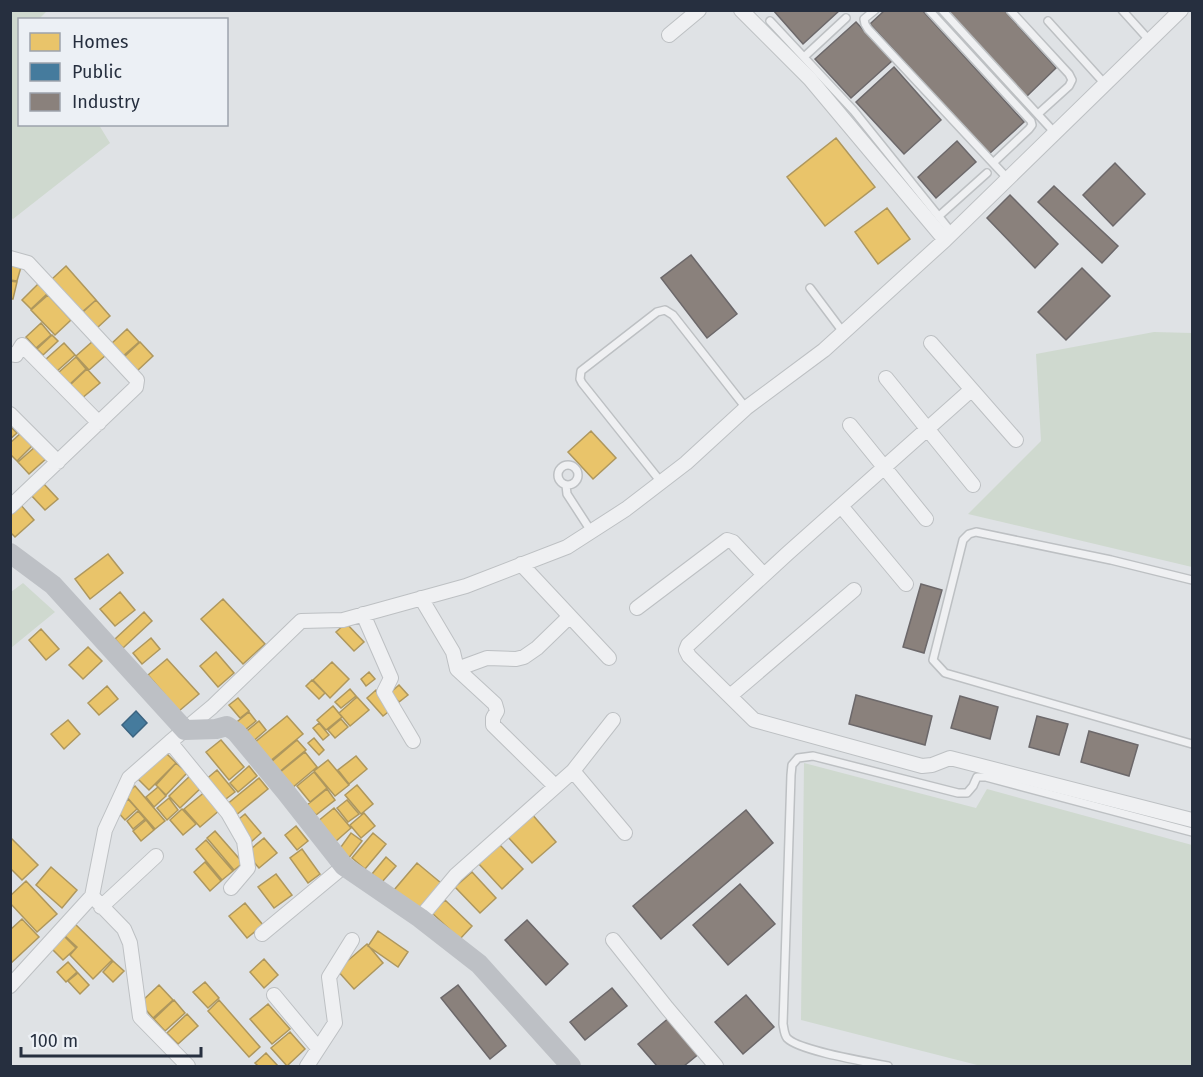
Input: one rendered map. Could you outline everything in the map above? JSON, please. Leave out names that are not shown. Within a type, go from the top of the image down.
[{"type":"street","points":[[669,36],[699,10]]},
{"type":"street","points":[[741,10],[810,79],[949,237]]},
{"type":"street","points":[[97,901],[105,830],[129,778],[212,707],[301,621],[343,620],[466,586],[567,547],[626,509],[686,463],[746,408],[824,350],[949,237],[1181,10]]},
{"type":"street","points":[[10,258],[28,263],[137,380],[136,387],[99,423],[13,500]]},
{"type":"street","points":[[931,343],[1016,440]]},
{"type":"street","points":[[10,354],[16,355],[22,345],[99,423]]},
{"type":"street","points":[[886,378],[973,485]]},
{"type":"street","points":[[971,390],[688,645],[686,650],[688,656],[754,720],[922,766],[950,758],[1192,820]]},
{"type":"street","points":[[10,414],[58,462]]},
{"type":"street","points":[[850,426],[926,519]]},
{"type":"street","points":[[841,506],[906,584]]},
{"type":"street","points":[[637,608],[727,540],[733,542],[764,575]]},
{"type":"street","points":[[10,553],[53,585],[178,736],[244,841],[248,868],[231,888]]},
{"type":"street","points":[[521,564],[609,658]]},
{"type":"street","points":[[730,696],[854,590]]},
{"type":"street","points":[[421,598],[453,652],[457,669],[495,704],[497,711],[493,724],[555,786]]},
{"type":"street","points":[[363,614],[391,678],[384,692],[413,741]]},
{"type":"street","points":[[457,669],[487,658],[524,657],[537,648],[569,617]]},
{"type":"street","points":[[420,918],[456,875],[573,771],[613,720]]},
{"type":"street","points":[[178,736],[227,726],[236,732],[344,866],[420,918],[479,964],[571,1066]]},
{"type":"street","points":[[573,771],[625,833]]},
{"type":"street","points":[[10,986],[97,901],[156,856]]},
{"type":"street","points":[[262,934],[344,866]]},
{"type":"street","points":[[97,901],[124,929],[130,943],[140,1017],[188,1066]]},
{"type":"street","points":[[308,1066],[335,1023],[329,977],[352,940]]},
{"type":"street","points":[[613,940],[716,1066]]},
{"type":"street","points":[[274,996],[318,1048]]},
{"type":"lane","points":[[874,10],[864,19],[868,29],[1008,179]]},
{"type":"lane","points":[[929,10],[1031,121],[1032,125],[1029,129],[993,163]]},
{"type":"lane","points":[[942,10],[1055,133]]},
{"type":"lane","points":[[1010,10],[1069,74],[1071,80],[1069,86],[1038,114]]},
{"type":"lane","points":[[1122,10],[1150,41]]},
{"type":"lane","points":[[804,57],[846,18]]},
{"type":"lane","points":[[770,21],[854,111],[939,216],[949,237]]},
{"type":"lane","points":[[1048,21],[1105,84]]},
{"type":"lane","points":[[939,216],[987,173]]},
{"type":"lane","points":[[810,288],[843,332]]},
{"type":"lane","points":[[661,482],[582,383],[581,371],[657,312],[665,310],[673,315],[746,408]]},
{"type":"lane","points":[[566,485],[567,494],[591,531]]},
{"type":"lane","points":[[1192,580],[1060,548],[976,532],[969,534],[963,540],[933,660],[945,673],[1192,744]]},
{"type":"lane","points":[[888,1066],[812,1049],[793,1042],[785,1036],[783,1024],[791,775],[792,765],[798,758],[813,756],[958,793],[967,793],[977,777],[986,777],[1192,832]]},
{"type":"shaded area","points":[[10,11],[47,11],[40,18],[18,18],[18,126],[100,126],[110,143],[13,219],[10,217]]},
{"type":"shaded area","points":[[1154,332],[1192,333],[1192,567],[968,514],[1041,441],[1036,354]]},
{"type":"shaded area","points":[[23,583],[55,612],[11,648],[11,592]]},
{"type":"shaded area","points":[[804,763],[976,808],[987,789],[1192,845],[1192,1066],[981,1066],[801,1020]]},
{"type":"building: Homes","points":[[836,138],[875,187],[825,226],[787,177]]},
{"type":"building: Homes","points":[[887,208],[910,239],[878,264],[855,232]]},
{"type":"building: Homes","points":[[10,264],[21,267],[17,281],[10,280]]},
{"type":"building: Homes","points":[[66,266],[96,300],[82,312],[52,279]]},
{"type":"building: Homes","points":[[10,281],[17,282],[13,299],[10,299]]},
{"type":"building: Homes","points":[[39,283],[48,293],[31,309],[22,300]]},
{"type":"building: Homes","points":[[48,295],[71,320],[55,335],[31,310]]},
{"type":"building: Homes","points":[[96,300],[110,316],[97,328],[83,312]]},
{"type":"building: Homes","points":[[41,323],[51,335],[36,348],[26,337]]},
{"type":"building: Homes","points":[[127,329],[139,342],[122,357],[110,345]]},
{"type":"building: Homes","points":[[52,335],[58,341],[43,355],[37,349]]},
{"type":"building: Homes","points":[[93,341],[106,355],[89,370],[76,356]]},
{"type":"building: Homes","points":[[140,342],[153,356],[136,372],[123,358]]},
{"type":"building: Homes","points":[[64,343],[75,355],[56,372],[45,360]]},
{"type":"building: Homes","points":[[76,357],[86,369],[69,385],[58,373]]},
{"type":"building: Homes","points":[[87,369],[100,383],[81,399],[69,386]]},
{"type":"building: Homes","points":[[10,426],[17,433],[10,439]]},
{"type":"building: Homes","points":[[591,431],[616,458],[593,479],[568,452]]},
{"type":"building: Homes","points":[[22,432],[34,444],[17,461],[10,454],[10,443]]},
{"type":"building: Homes","points":[[36,446],[47,458],[29,474],[18,462]]},
{"type":"building: Homes","points":[[43,483],[58,499],[45,510],[30,494]]},
{"type":"building: Homes","points":[[19,503],[34,520],[15,537],[10,532],[10,511]]},
{"type":"building: Homes","points":[[108,554],[123,573],[90,599],[75,579]]},
{"type":"building: Homes","points":[[120,592],[135,610],[115,626],[100,609]]},
{"type":"building: Homes","points":[[223,599],[265,644],[243,664],[201,619]]},
{"type":"building: Homes","points":[[144,612],[152,621],[123,648],[115,639]]},
{"type":"building: Homes","points":[[346,623],[364,642],[354,651],[336,632]]},
{"type":"building: Homes","points":[[41,629],[59,649],[46,660],[29,640]]},
{"type":"building: Homes","points":[[151,638],[160,649],[142,664],[133,653]]},
{"type":"building: Homes","points":[[88,647],[102,661],[83,679],[69,665]]},
{"type":"building: Homes","points":[[216,652],[234,673],[218,687],[200,666]]},
{"type":"building: Homes","points":[[167,659],[199,694],[179,711],[148,675]]},
{"type":"building: Homes","points":[[332,662],[349,679],[330,698],[313,680]]},
{"type":"building: Homes","points":[[369,672],[375,679],[366,686],[361,679]]},
{"type":"building: Homes","points":[[312,680],[325,693],[319,699],[306,686]]},
{"type":"building: Homes","points":[[399,685],[408,695],[399,702],[390,693]]},
{"type":"building: Homes","points":[[107,686],[118,699],[99,715],[88,703]]},
{"type":"building: Homes","points":[[350,689],[356,696],[341,708],[335,702]]},
{"type":"building: Homes","points":[[376,690],[392,709],[383,716],[367,698]]},
{"type":"building: Homes","points":[[357,697],[369,710],[350,726],[339,713]]},
{"type":"building: Homes","points":[[238,698],[249,711],[240,718],[229,705]]},
{"type":"building: Homes","points":[[333,706],[342,717],[326,730],[317,720]]},
{"type":"building: Homes","points":[[249,712],[256,721],[240,734],[233,725]]},
{"type":"building: Homes","points":[[287,716],[303,734],[269,762],[254,743]]},
{"type":"building: Homes","points":[[341,719],[348,727],[335,738],[328,730]]},
{"type":"building: Homes","points":[[68,720],[80,734],[64,749],[51,734]]},
{"type":"building: Homes","points":[[259,721],[266,730],[251,743],[243,734]]},
{"type":"building: Homes","points":[[319,723],[329,735],[323,740],[313,728]]},
{"type":"building: Homes","points":[[314,738],[324,750],[319,755],[308,743]]},
{"type":"building: Homes","points":[[221,740],[244,767],[229,780],[206,752]]},
{"type":"building: Homes","points":[[297,740],[306,750],[278,773],[270,763]]},
{"type":"building: Homes","points":[[165,752],[176,763],[149,790],[138,779]]},
{"type":"building: Homes","points":[[305,752],[317,767],[292,788],[279,773]]},
{"type":"building: Homes","points":[[356,756],[367,769],[349,784],[338,770]]},
{"type":"building: Homes","points":[[328,760],[349,785],[335,796],[314,771]]},
{"type":"building: Homes","points":[[176,763],[187,773],[166,795],[156,785]]},
{"type":"building: Homes","points":[[249,766],[257,776],[238,792],[230,783]]},
{"type":"building: Homes","points":[[217,770],[235,792],[222,802],[204,781]]},
{"type":"building: Homes","points":[[314,772],[327,788],[310,802],[297,786]]},
{"type":"building: Homes","points":[[192,774],[203,786],[180,808],[169,796]]},
{"type":"building: Homes","points":[[259,778],[268,789],[235,816],[226,805]]},
{"type":"building: Homes","points":[[357,785],[373,804],[361,814],[345,795]]},
{"type":"building: Homes","points":[[135,786],[165,821],[155,829],[125,795]]},
{"type":"building: Homes","points":[[158,787],[166,796],[154,807],[146,797]]},
{"type":"building: Homes","points":[[327,789],[335,800],[316,815],[307,805]]},
{"type":"building: Homes","points":[[206,791],[221,809],[200,827],[184,809]]},
{"type":"building: Homes","points":[[169,798],[178,810],[167,820],[157,808]]},
{"type":"building: Homes","points":[[128,799],[137,809],[125,820],[116,810]]},
{"type":"building: Homes","points":[[347,800],[359,814],[348,822],[337,808]]},
{"type":"building: Homes","points":[[334,808],[351,828],[335,842],[317,822]]},
{"type":"building: Homes","points":[[182,809],[196,824],[183,835],[170,820]]},
{"type":"building: Homes","points":[[138,811],[145,819],[133,829],[127,821]]},
{"type":"building: Homes","points":[[364,813],[375,826],[361,838],[350,825]]},
{"type":"building: Homes","points":[[531,813],[556,842],[532,863],[506,835]]},
{"type":"building: Homes","points":[[245,814],[261,833],[251,842],[234,823]]},
{"type":"building: Homes","points":[[146,820],[154,830],[141,841],[133,831]]},
{"type":"building: Homes","points":[[296,826],[308,841],[297,850],[285,835]]},
{"type":"building: Homes","points":[[215,831],[243,863],[234,870],[207,838]]},
{"type":"building: Homes","points":[[351,833],[362,841],[348,859],[338,851]]},
{"type":"building: Homes","points":[[373,833],[386,844],[365,869],[352,858]]},
{"type":"building: Homes","points":[[10,837],[38,865],[22,880],[10,868]]},
{"type":"building: Homes","points":[[264,838],[277,853],[259,868],[246,853]]},
{"type":"building: Homes","points":[[206,840],[233,871],[222,880],[196,849]]},
{"type":"building: Homes","points":[[499,844],[523,869],[502,889],[478,863]]},
{"type":"building: Homes","points":[[302,849],[320,874],[308,883],[290,858]]},
{"type":"building: Homes","points":[[386,857],[396,866],[382,882],[372,874]]},
{"type":"building: Homes","points":[[205,862],[221,881],[210,891],[194,872]]},
{"type":"building: Homes","points":[[417,863],[441,883],[418,910],[394,890]]},
{"type":"building: Homes","points":[[51,867],[77,890],[62,908],[36,885]]},
{"type":"building: Homes","points":[[472,872],[496,898],[480,913],[455,887]]},
{"type":"building: Homes","points":[[276,874],[292,895],[274,908],[258,887]]},
{"type":"building: Homes","points":[[26,881],[57,914],[37,932],[10,903],[10,896]]},
{"type":"building: Homes","points":[[445,900],[472,926],[460,939],[432,913]]},
{"type":"building: Homes","points":[[245,903],[263,925],[247,938],[229,916]]},
{"type":"building: Homes","points":[[22,919],[39,937],[10,964],[10,930]]},
{"type":"building: Homes","points":[[74,923],[112,960],[93,979],[70,955],[77,947],[63,934]]},
{"type":"building: Homes","points":[[378,931],[408,952],[398,967],[368,946]]},
{"type":"building: Homes","points":[[61,933],[76,948],[63,960],[49,946]]},
{"type":"building: Homes","points":[[367,944],[383,963],[354,989],[337,970]]},
{"type":"building: Homes","points":[[264,959],[278,975],[264,988],[250,972]]},
{"type":"building: Homes","points":[[113,961],[124,971],[113,982],[103,972]]},
{"type":"building: Homes","points":[[68,962],[77,972],[66,982],[57,972]]},
{"type":"building: Homes","points":[[78,973],[89,985],[80,994],[68,981]]},
{"type":"building: Homes","points":[[205,982],[219,998],[208,1008],[193,992]]},
{"type":"building: Homes","points":[[159,985],[173,1000],[153,1018],[140,1003]]},
{"type":"building: Homes","points":[[174,1000],[185,1013],[165,1031],[154,1019]]},
{"type":"building: Homes","points":[[219,1000],[260,1047],[249,1057],[208,1011]]},
{"type":"building: Homes","points":[[268,1004],[290,1029],[272,1044],[250,1019]]},
{"type":"building: Homes","points":[[187,1014],[198,1026],[178,1044],[167,1033]]},
{"type":"building: Homes","points":[[290,1032],[305,1049],[287,1066],[271,1048]]},
{"type":"building: Homes","points":[[266,1053],[278,1066],[258,1066],[255,1063]]},
{"type":"building: Public","points":[[136,711],[147,723],[133,737],[122,725]]},
{"type":"building: Industry","points":[[773,10],[840,10],[803,44]]},
{"type":"building: Industry","points":[[885,10],[922,10],[1024,122],[989,154],[870,24]]},
{"type":"building: Industry","points":[[945,10],[1004,10],[1056,68],[1025,98]]},
{"type":"building: Industry","points":[[856,22],[892,61],[851,98],[815,59]]},
{"type":"building: Industry","points":[[894,67],[941,120],[904,154],[856,102]]},
{"type":"building: Industry","points":[[957,141],[976,162],[936,198],[918,177]]},
{"type":"building: Industry","points":[[1115,163],[1145,194],[1113,226],[1083,195]]},
{"type":"building: Industry","points":[[1054,186],[1118,246],[1102,263],[1038,202]]},
{"type":"building: Industry","points":[[1010,195],[1058,244],[1035,268],[987,218]]},
{"type":"building: Industry","points":[[691,255],[737,314],[707,338],[661,278]]},
{"type":"building: Industry","points":[[1082,268],[1110,296],[1066,340],[1038,312]]},
{"type":"building: Industry","points":[[921,584],[942,590],[924,653],[903,647]]},
{"type":"building: Industry","points":[[856,695],[932,716],[925,745],[849,724]]},
{"type":"building: Industry","points":[[960,696],[998,707],[990,739],[951,728]]},
{"type":"building: Industry","points":[[1037,716],[1068,724],[1059,755],[1029,747]]},
{"type":"building: Industry","points":[[1089,731],[1138,745],[1129,776],[1081,762]]},
{"type":"building: Industry","points":[[746,810],[773,843],[661,939],[633,906]]},
{"type":"building: Industry","points":[[740,884],[775,924],[728,965],[693,925]]},
{"type":"building: Industry","points":[[527,920],[568,964],[546,985],[505,940]]},
{"type":"building: Industry","points":[[458,985],[506,1046],[490,1059],[441,998]]},
{"type":"building: Industry","points":[[612,988],[627,1006],[585,1040],[570,1022]]},
{"type":"building: Industry","points":[[746,995],[774,1027],[743,1054],[715,1022]]},
{"type":"building: Industry","points":[[670,1017],[700,1053],[684,1066],[657,1066],[638,1044]]}]
